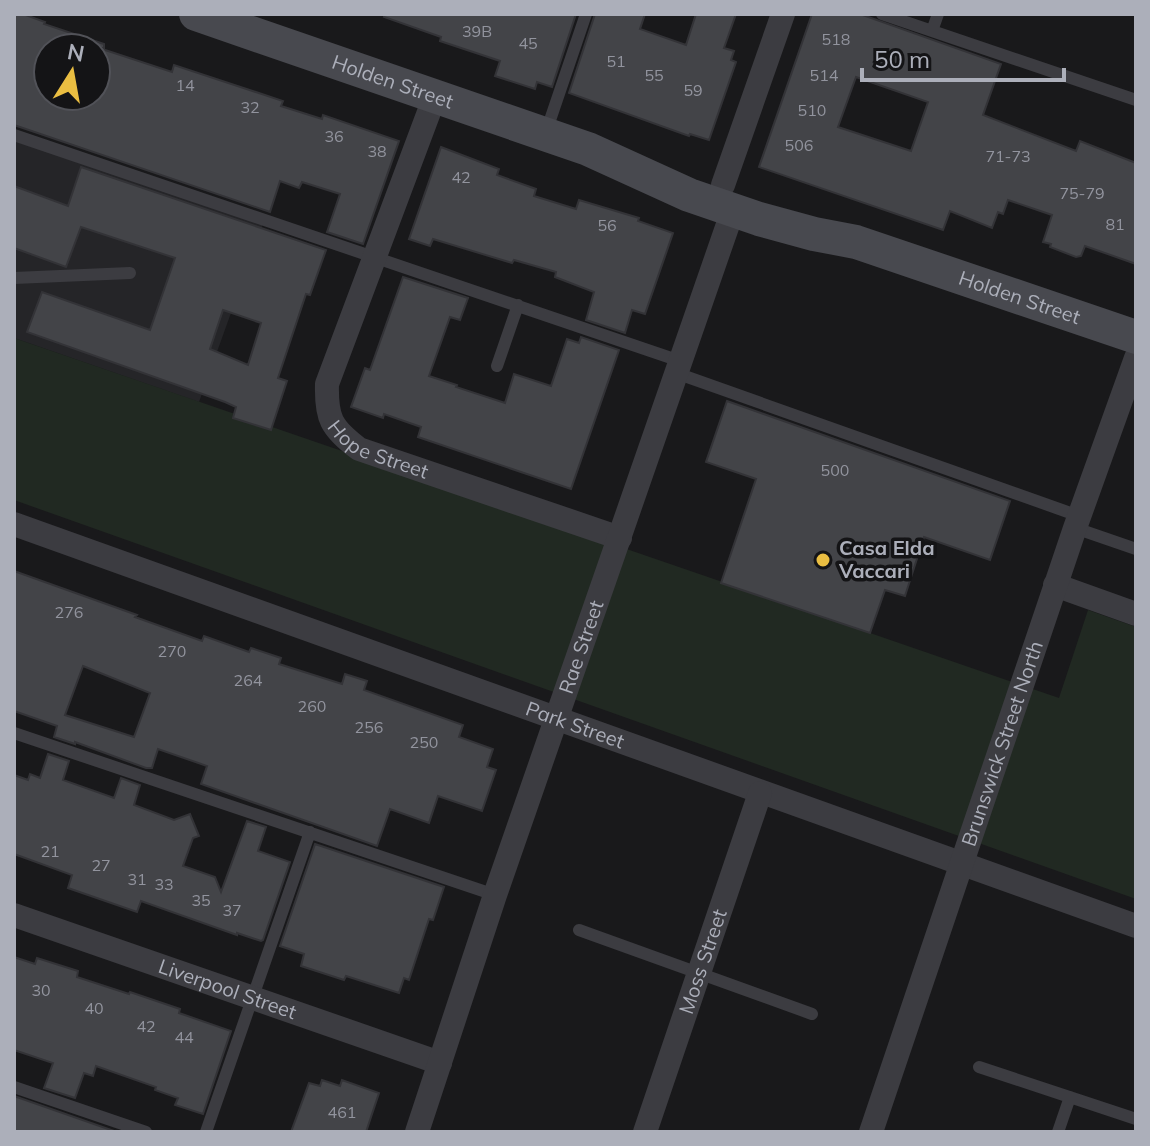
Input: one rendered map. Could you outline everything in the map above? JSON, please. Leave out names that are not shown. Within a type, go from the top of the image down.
[{"type":"main road","name":"Holden Street","points":[[196,14],[728,197],[814,234],[856,242],[1136,337]]},
{"type":"street","name":"Rae Street","points":[[417,1132],[495,895],[678,367],[783,14]]},
{"type":"street","name":"Hope Street","points":[[435,96],[327,384],[326,411],[338,434],[359,449],[620,538]]},
{"type":"street","name":"Brunswick Street North","points":[[871,1132],[1055,585],[1136,358]]},
{"type":"street","name":"Park Street","points":[[14,524],[1136,926]]},
{"type":"street","points":[[1055,585],[1136,614]]},
{"type":"street","name":"Moss Street","points":[[645,1132],[760,793]]},
{"type":"street","name":"Liverpool Street","points":[[14,915],[440,1063]]},
{"type":"lane","points":[[546,134],[586,14]]},
{"type":"lane","points":[[882,14],[1136,100]]},
{"type":"lane","points":[[932,31],[938,14]]},
{"type":"lane","points":[[14,135],[518,305],[1077,522],[1136,549]]},
{"type":"lane","points":[[14,278],[130,273]]},
{"type":"lane","points":[[497,366],[518,305]]},
{"type":"lane","points":[[14,733],[495,895]]},
{"type":"lane","points":[[206,1132],[310,832]]},
{"type":"lane","points":[[579,930],[812,1014]]},
{"type":"lane","points":[[979,1067],[1136,1119]]},
{"type":"lane","points":[[14,1087],[146,1132]]},
{"type":"lane","points":[[1058,1132],[1070,1097]]},
{"type":"shaded area","points":[[14,135],[264,221],[199,402],[14,338]]},
{"type":"shaded area","points":[[14,338],[1059,698],[1088,610],[1136,627],[1136,899],[14,500]]},
{"type":"building","points":[[14,14],[23,14],[68,32],[32,32],[32,112],[112,112],[112,52],[172,72],[174,65],[283,101],[281,106],[322,119],[323,115],[399,141],[363,244],[327,232],[340,194],[302,182],[299,188],[280,181],[270,212],[14,125]]},
{"type":"building","points":[[385,14],[576,14],[552,87],[537,82],[535,89],[495,76],[500,61],[440,41],[441,37],[384,17]]},
{"type":"building","points":[[595,14],[645,14],[640,29],[686,45],[696,14],[736,14],[724,48],[734,51],[731,60],[736,62],[709,140],[689,136],[569,93]]},
{"type":"building","points":[[812,14],[860,14],[1001,64],[983,115],[1076,151],[1080,141],[1136,163],[1136,264],[1085,246],[1081,256],[1076,257],[1050,247],[1051,244],[1043,242],[1052,215],[1008,200],[1003,214],[998,212],[992,228],[950,211],[943,230],[759,167]],"holes":[[[856,77],[928,102],[911,151],[838,127]]]},
{"type":"building","points":[[441,147],[499,169],[497,175],[536,189],[534,196],[576,209],[579,200],[639,218],[638,221],[673,233],[645,314],[632,310],[625,333],[586,320],[594,292],[555,277],[556,272],[514,260],[512,263],[433,239],[430,246],[409,239]]},
{"type":"building","points":[[81,167],[326,250],[310,295],[306,294],[278,378],[287,381],[271,430],[233,418],[236,407],[225,402],[27,332],[42,292],[150,330],[175,258],[81,227],[66,267],[14,248],[14,186],[68,206]],"holes":[[[223,310],[261,323],[248,365],[210,349]]]},
{"type":"building","points":[[403,277],[468,298],[460,320],[450,317],[429,376],[456,387],[505,403],[514,374],[551,386],[567,339],[579,343],[581,337],[619,350],[571,489],[418,437],[421,427],[351,407],[365,368],[370,370]]},
{"type":"building","points":[[727,401],[1010,501],[990,560],[924,537],[905,596],[885,590],[870,633],[721,583],[756,479],[706,462]]},
{"type":"building","points":[[14,571],[202,641],[204,636],[249,652],[251,648],[281,658],[279,664],[342,684],[345,674],[367,681],[364,690],[463,725],[459,737],[493,749],[487,767],[496,770],[482,811],[438,796],[429,823],[390,809],[377,846],[201,784],[207,766],[158,749],[152,768],[146,768],[54,737],[57,726],[14,711]],"holes":[[[83,666],[150,693],[134,737],[65,715]]]},
{"type":"building","points":[[48,754],[69,761],[63,780],[114,798],[121,778],[140,785],[134,805],[174,820],[190,814],[199,836],[193,838],[183,866],[215,877],[221,892],[247,821],[266,827],[258,851],[290,862],[263,940],[237,935],[141,901],[137,912],[68,888],[72,875],[14,854],[14,775],[28,780],[30,774],[40,778]]},
{"type":"building","points":[[315,844],[444,887],[433,920],[429,919],[409,980],[404,978],[399,993],[301,966],[304,954],[280,946]]},
{"type":"building","points":[[14,957],[35,964],[37,958],[78,971],[77,977],[180,1009],[179,1013],[231,1031],[203,1114],[175,1105],[178,1098],[155,1090],[156,1087],[96,1066],[93,1076],[84,1073],[75,1098],[44,1088],[53,1063],[14,1050]]},
{"type":"building","points":[[322,1080],[340,1086],[342,1080],[379,1093],[366,1132],[291,1132],[309,1083],[320,1086]]},
{"type":"building","points":[[14,1096],[114,1131],[114,1132],[14,1132]]},
{"type":"place","name":"Casa Elda Vaccari","points":[[823,560]]}]
